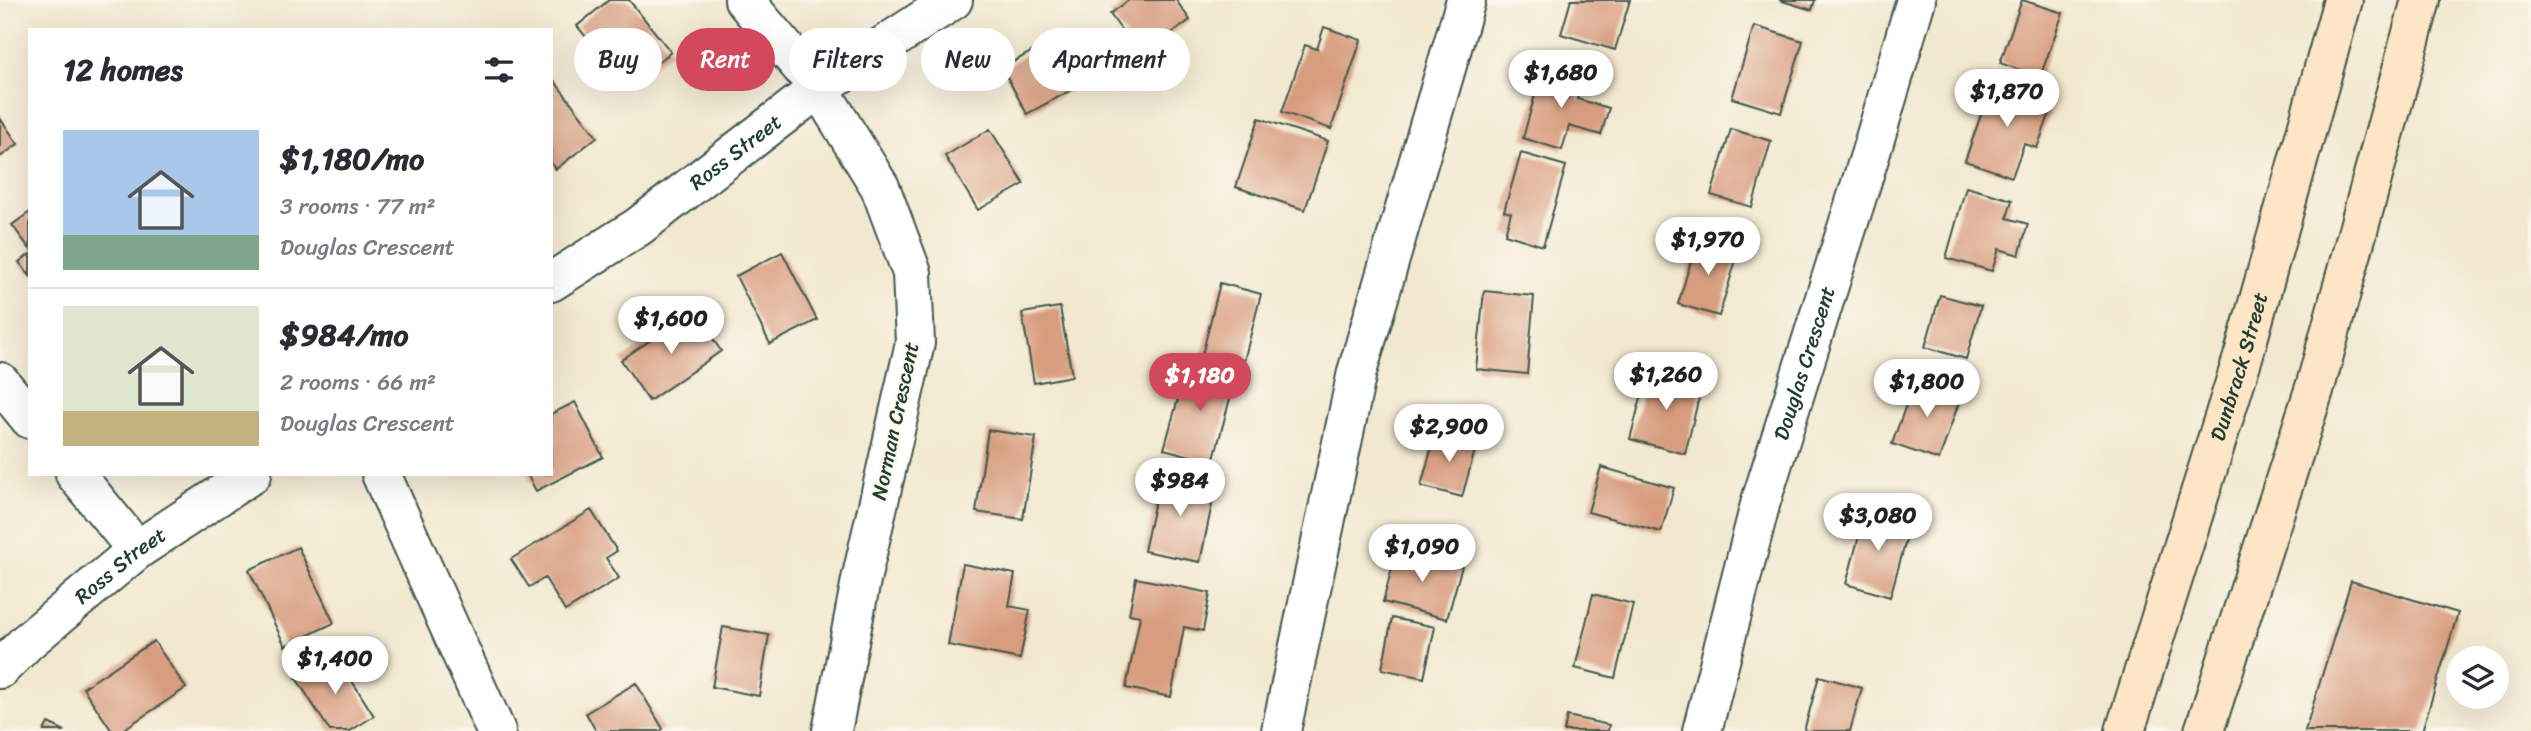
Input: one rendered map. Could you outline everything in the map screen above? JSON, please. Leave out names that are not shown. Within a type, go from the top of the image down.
[{"type":"main road","name":"Dunbrack Street","points":[[2125,731],[2243,357],[2343,0]]},
{"type":"main road","points":[[2204,731],[2316,384],[2421,0]]},
{"type":"street","name":"Norman Crescent","points":[[744,0],[789,52]]},
{"type":"street","name":"Ross Street","points":[[907,30],[953,0]]},
{"type":"street","points":[[1281,731],[1357,372],[1466,0]]},
{"type":"street","name":"Douglas Crescent","points":[[1702,731],[1761,501],[1916,0]]},
{"type":"street","name":"Ross Street","points":[[553,281],[638,227],[816,91]]},
{"type":"street","name":"Norman Crescent","points":[[822,91],[880,187],[912,273],[915,342],[861,580],[832,731]]},
{"type":"street","points":[[0,382],[28,417]]},
{"type":"street","points":[[77,476],[136,550]]},
{"type":"street","name":"Ross Street","points":[[0,669],[27,642],[136,550],[249,476]]},
{"type":"street","points":[[382,476],[496,731]]},
{"type":"building","points":[[609,0],[629,0],[652,28],[579,28],[577,26]]},
{"type":"building","points":[[1129,0],[1176,0],[1190,20],[1179,28],[1120,28],[1110,14]]},
{"type":"building","points":[[1571,0],[1630,0],[1615,50],[1561,34]]},
{"type":"building","points":[[1779,0],[1815,0],[1812,10]]},
{"type":"building","points":[[2022,0],[2063,13],[2040,77],[2000,63]]},
{"type":"building","points":[[1754,26],[1803,41],[1781,113],[1732,98]]},
{"type":"building","points":[[1324,27],[1361,40],[1331,129],[1282,112],[1305,45],[1317,49]]},
{"type":"building","points":[[662,41],[671,52],[662,59]]},
{"type":"building","points":[[1029,53],[1029,91],[1070,91],[1027,114],[1014,91],[1015,61]]},
{"type":"building","points":[[1543,66],[1583,78],[1577,99],[1609,108],[1601,135],[1569,126],[1562,150],[1523,138]]},
{"type":"building","points":[[553,79],[597,137],[556,169],[553,165]]},
{"type":"building","points":[[1992,83],[2053,104],[2037,148],[2024,144],[2012,177],[1965,161]]},
{"type":"building","points":[[0,118],[18,144],[0,157]]},
{"type":"building","points":[[1259,118],[1328,141],[1305,210],[1236,187]]},
{"type":"building","points":[[990,129],[1024,184],[978,210],[945,156]]},
{"type":"building","points":[[1731,129],[1771,141],[1752,207],[1711,195]]},
{"type":"building","points":[[1521,153],[1566,166],[1543,246],[1505,234],[1511,213],[1504,211]]},
{"type":"building","points":[[1966,187],[2012,200],[2007,218],[2028,224],[2019,255],[1999,249],[1992,271],[1946,258]]},
{"type":"building","points":[[28,213],[28,246],[12,225]]},
{"type":"building","points":[[1698,238],[1739,250],[1719,316],[1678,304]]},
{"type":"building","points":[[782,252],[817,320],[770,344],[736,276]]},
{"type":"building","points":[[28,255],[28,273],[19,262]]},
{"type":"building","points":[[1220,283],[1261,294],[1243,365],[1202,355]]},
{"type":"building","points":[[1484,291],[1534,296],[1527,374],[1476,369]]},
{"type":"building","points":[[1940,295],[1981,306],[1966,359],[1925,347]]},
{"type":"building","points":[[1060,307],[1072,376],[1034,383],[1022,313]]},
{"type":"building","points":[[694,311],[721,351],[649,401],[621,360]]},
{"type":"building","points":[[1188,363],[1236,376],[1213,462],[1164,449]]},
{"type":"building","points":[[1648,371],[1702,385],[1685,454],[1630,439]]},
{"type":"building","points":[[1916,377],[1962,393],[1939,460],[1892,444]]},
{"type":"building","points":[[575,402],[603,457],[536,491],[528,476],[553,476],[553,413]]},
{"type":"building","points":[[988,430],[1036,437],[1023,519],[976,512]]},
{"type":"building","points":[[1436,432],[1477,443],[1462,497],[1421,486]]},
{"type":"building","points":[[1601,467],[1674,488],[1661,532],[1588,512]]},
{"type":"building","points":[[1161,473],[1216,485],[1200,562],[1144,551]]},
{"type":"building","points":[[591,510],[617,551],[606,558],[619,578],[565,611],[545,578],[529,587],[511,559]]},
{"type":"building","points":[[1866,510],[1911,523],[1890,597],[1846,584]]},
{"type":"building","points":[[298,547],[334,623],[285,646],[249,570]]},
{"type":"building","points":[[1397,549],[1462,566],[1447,619],[1383,602]]},
{"type":"building","points":[[963,564],[1015,574],[1009,606],[1030,610],[1020,659],[948,645]]},
{"type":"building","points":[[1136,578],[1210,593],[1203,631],[1184,627],[1171,697],[1126,688],[1140,616],[1129,614]]},
{"type":"building","points":[[2351,581],[2458,613],[2422,731],[2305,731]]},
{"type":"building","points":[[1593,594],[1633,604],[1615,678],[1575,668]]},
{"type":"building","points":[[1392,618],[1435,627],[1424,678],[1382,669]]},
{"type":"building","points":[[723,627],[769,635],[759,696],[712,687]]},
{"type":"building","points":[[154,641],[186,688],[121,731],[112,731],[83,688]]},
{"type":"building","points":[[335,654],[374,716],[350,731],[330,731],[296,678]]},
{"type":"building","points":[[1819,676],[1862,688],[1850,731],[1804,731]]},
{"type":"building","points":[[636,683],[663,729],[596,731],[586,713]]},
{"type":"building","points":[[1567,716],[1609,725],[1608,731],[1564,731]]},
{"type":"building","points":[[48,723],[65,731],[44,731]]}]
